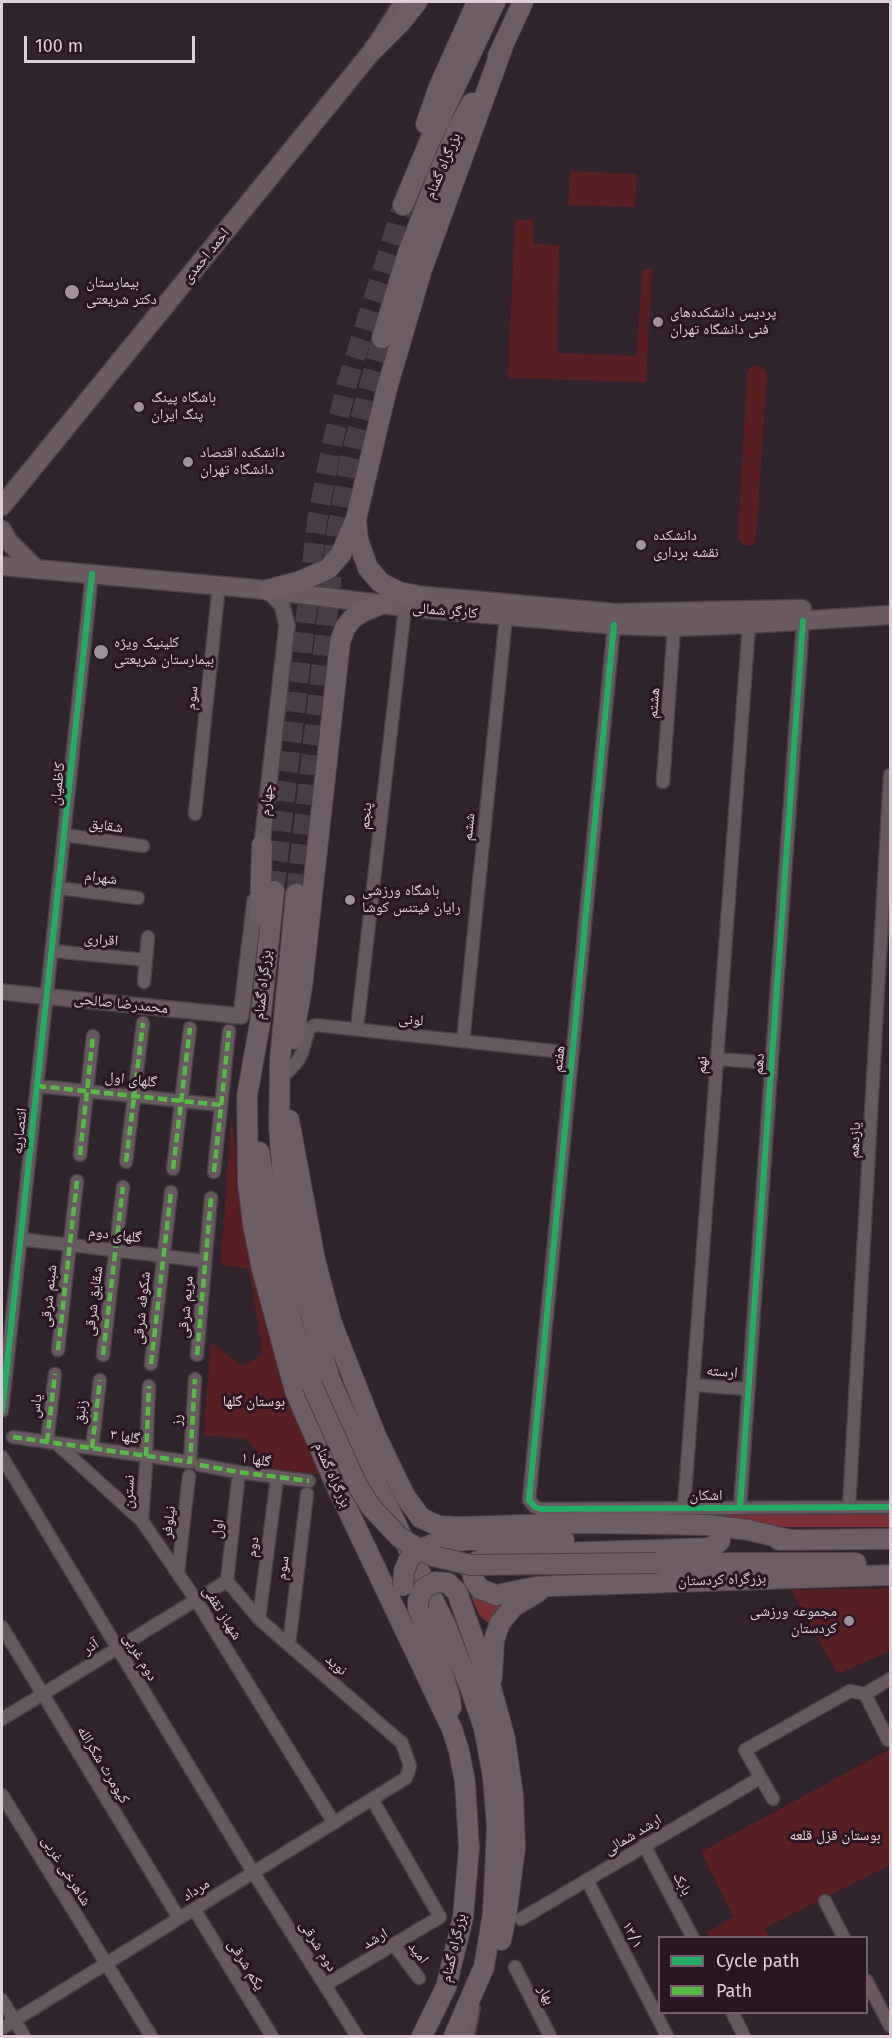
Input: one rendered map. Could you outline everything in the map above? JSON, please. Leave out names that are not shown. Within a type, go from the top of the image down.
[{"type":"highway","points":[[374,49],[417,2]]},
{"type":"highway","name":"بزرگراه گمنام","points":[[477,2],[439,87],[422,136],[403,205],[431,138],[495,2]]},
{"type":"highway","name":"بزرگراه گمنام","points":[[382,338],[409,250],[436,180],[459,126],[503,46],[523,2]]},
{"type":"highway","points":[[267,590],[307,579],[328,569],[341,554],[356,519],[387,388],[422,270],[503,46]]},
{"type":"highway","points":[[356,519],[358,540],[368,568],[380,582],[410,601]]},
{"type":"highway","points":[[382,604],[352,619],[342,633],[340,642],[300,1009],[294,1039],[279,1075],[315,1260],[332,1324],[376,1436],[405,1496],[421,1518],[439,1526],[584,1523],[708,1525],[748,1530],[790,1540]]},
{"type":"highway","points":[[261,845],[257,962],[262,998]]},
{"type":"highway","name":"بزرگراه گمنام","points":[[274,891],[260,1023],[247,1096],[248,1183],[253,1224],[278,1334],[295,1391],[334,1482],[452,1729],[459,1751],[468,1813],[467,1885],[455,1956],[446,1987],[422,2037]]},
{"type":"highway","name":"بزرگراه گمنام","points":[[296,894],[279,1075],[282,1177],[296,1263],[330,1380],[380,1491],[445,1624],[470,1687],[489,1751],[497,1828],[493,1913],[484,1967],[454,2037]]},
{"type":"highway","points":[[260,1023],[256,1108],[261,1175],[279,1273],[292,1323],[312,1385],[357,1485],[371,1508],[399,1537],[433,1556],[471,1565],[891,1563]]},
{"type":"highway","points":[[452,1729],[441,1692],[404,1607],[404,1571],[410,1557],[418,1550],[434,1544],[466,1540],[891,1539]]},
{"type":"highway","name":"بزرگراه کردستان","points":[[720,1541],[711,1548],[492,1555],[479,1560],[472,1573],[477,1585],[490,1594],[554,1586],[891,1575]]},
{"type":"highway","points":[[452,1729],[450,1698],[418,1608],[423,1589],[435,1582],[448,1584],[458,1592],[491,1688],[505,1739],[511,1777],[515,1848],[503,1930],[496,1951],[484,1967]]},
{"type":"highway","points":[[491,1688],[494,1640],[503,1618],[518,1602],[554,1586]]},
{"type":"main road","name":"احمد احمدی","points":[[2,506],[374,49],[405,2]]},
{"type":"main road","points":[[2,498],[18,485]]},
{"type":"main road","points":[[2,523],[18,485]]},
{"type":"main road","points":[[2,530],[8,541],[36,569]]},
{"type":"main road","name":"کارگر شمالی","points":[[2,566],[219,585],[382,604],[410,601],[615,613],[784,617],[891,615]]},
{"type":"main road","name":"کارگر شمالی","points":[[410,601],[506,616],[614,625],[674,627],[749,624],[784,617],[891,604]]},
{"type":"main road","points":[[466,2037],[472,1998]]},
{"type":"street","name":"کاظمیان","points":[[48,997],[92,574]]},
{"type":"street","name":"سوم","points":[[195,814],[219,585]]},
{"type":"street","name":"چهارم","points":[[242,1016],[287,626],[283,608],[276,597],[267,590]]},
{"type":"street","name":"پنجم","points":[[357,1029],[410,601]]},
{"type":"street","name":"ششم","points":[[463,1041],[506,616]]},
{"type":"street","name":"دهم","points":[[740,1508],[771,1063],[784,617]]},
{"type":"street","name":"نهم","points":[[684,1508],[749,624]]},
{"type":"street","name":"هفتم","points":[[528,1496],[614,625]]},
{"type":"street","name":"هشتم","points":[[663,782],[674,627]]},
{"type":"street","name":"یازدهم","points":[[849,1507],[891,775]]},
{"type":"street","name":"شقایق","points":[[65,835],[143,846]]},
{"type":"street","name":"شهرام","points":[[59,888],[138,898]]},
{"type":"street","points":[[144,982],[148,937]]},
{"type":"street","name":"اقراری","points":[[52,951],[146,960]]},
{"type":"street","name":"محمدرضا صالحی","points":[[2,992],[242,1016]]},
{"type":"street","name":"انتصاریه","points":[[2,1411],[48,997]]},
{"type":"street","points":[[126,1162],[143,1023]]},
{"type":"street","name":"لونی","points":[[279,1075],[302,1053],[309,1028],[313,1025],[572,1053]]},
{"type":"street","points":[[173,1169],[190,1028]]},
{"type":"street","points":[[214,1172],[229,1031]]},
{"type":"street","points":[[80,1155],[93,1036]]},
{"type":"street","points":[[717,1059],[771,1063]]},
{"type":"street","name":"گلهای اول","points":[[38,1086],[221,1105]]},
{"type":"street","name":"شبنم شرقی","points":[[58,1350],[77,1181]]},
{"type":"street","name":"شقایق شرقی","points":[[103,1355],[123,1187]]},
{"type":"street","name":"شکوفه شرقی","points":[[151,1364],[171,1192]]},
{"type":"street","name":"مریم شرقی","points":[[197,1355],[211,1198]]},
{"type":"street","name":"گلهای دوم","points":[[20,1239],[205,1261]]},
{"type":"street","name":"یاس","points":[[52,1442],[55,1374]]},
{"type":"street","name":"رز","points":[[195,1379],[195,1463]]},
{"type":"street","name":"زنبق","points":[[92,1448],[100,1380]]},
{"type":"street","name":"ارسته","points":[[693,1384],[748,1389]]},
{"type":"street","name":"نسترن","points":[[142,1521],[149,1386]]},
{"type":"street","name":"گلها ۳","points":[[13,1437],[92,1448],[146,1460],[195,1463]]},
{"type":"street","name":"شهباز ثقفی","points":[[52,1442],[142,1521],[196,1600],[334,1823]]},
{"type":"street","name":"دوم غربی","points":[[2,1457],[253,1872]]},
{"type":"street","name":"گلها ۱","points":[[195,1463],[277,1478],[309,1481]]},
{"type":"street","name":"نیلوفر","points":[[178,1572],[189,1476]]},
{"type":"street","name":"دوم","points":[[259,1619],[277,1478]]},
{"type":"street","name":"اول","points":[[226,1581],[238,1481]]},
{"type":"street","name":"سوم","points":[[289,1645],[307,1494]]},
{"type":"street","name":"اشکان","points":[[528,1496],[531,1503],[541,1509],[891,1507]]},
{"type":"street","name":"آذر","points":[[2,1719],[226,1581]]},
{"type":"street","name":"نوید","points":[[226,1581],[259,1619],[402,1743],[410,1766],[406,1778]]},
{"type":"street","name":"کیومرث شکرالله","points":[[2,1627],[179,1918]]},
{"type":"street","points":[[773,1799],[745,1750],[850,1690],[865,1694],[891,1679]]},
{"type":"street","points":[[865,1694],[888,1740]]},
{"type":"street","name":"مرداد","points":[[2,2028],[406,1778]]},
{"type":"street","name":"ارشد شمالی","points":[[521,1919],[760,1778]]},
{"type":"street","name":"شاهرخی غربی","points":[[2,1795],[151,2037]]},
{"type":"street","name":"ارشد","points":[[325,1986],[440,1917],[372,1799]]},
{"type":"street","name":"بابک","points":[[644,1845],[692,1936]]},
{"type":"street","name":"دوم شرقی","points":[[253,1872],[357,2037]]},
{"type":"street","name":"۱۳/۱","points":[[587,1880],[667,2037]]},
{"type":"street","points":[[825,1901],[843,1936]]},
{"type":"street","name":"یکم شرقی","points":[[194,1909],[272,2037]]},
{"type":"street","name":"امید","points":[[394,1945],[418,1978]]},
{"type":"street","name":"بهار","points":[[515,1967],[550,2037]]},
{"type":"street","points":[[868,1982],[891,2026]]},
{"type":"street","points":[[2,2000],[24,2037]]},
{"type":"street","points":[[732,2014],[744,2037]]},
{"type":"green space","points":[[570,171],[637,174],[635,207],[568,205]]},
{"type":"green space","points":[[515,220],[533,220],[534,244],[559,245],[557,353],[637,356],[642,270],[652,268],[646,382],[508,378]]},
{"type":"green space","points":[[758,365],[764,368],[767,375],[756,536],[754,544],[747,546],[740,542],[738,535],[747,375],[750,367]]},
{"type":"green space","name":"بوستان گلها","points":[[231,1119],[266,1328],[321,1475],[273,1468],[246,1439],[204,1435],[211,1342],[242,1366],[263,1355],[249,1269],[221,1265]]},
{"type":"green space","name":"مجموعه ورزشی کردستان","points":[[890,1588],[890,1651],[838,1674],[791,1590]]},
{"type":"green space","name":"بوستان قزل قلعه","points":[[890,1749],[890,1865],[765,1928],[769,1936],[709,1936],[707,1932],[734,1917],[701,1852]]},
{"type":"shaded area","points":[[680,1511],[890,1512],[890,1527],[783,1527],[685,1516]]},
{"type":"shaded area","points":[[468,1588],[517,1595],[494,1628],[479,1615]]},
{"type":"tunnel","points":[[274,891],[317,521],[332,444],[348,380],[403,205]]},
{"type":"tunnel","points":[[296,894],[337,530],[350,458],[382,338]]},
{"type":"marked path","points":[[126,1162],[143,1023]]},
{"type":"marked path","points":[[173,1169],[190,1028]]},
{"type":"marked path","points":[[214,1172],[229,1031]]},
{"type":"marked path","points":[[80,1155],[93,1036]]},
{"type":"marked path","points":[[37,1086],[221,1105]]},
{"type":"marked path","points":[[58,1350],[77,1181]]},
{"type":"marked path","points":[[103,1355],[123,1187]]},
{"type":"marked path","points":[[151,1364],[171,1192]]},
{"type":"marked path","points":[[197,1355],[211,1198]]},
{"type":"marked path","points":[[47,1442],[55,1374]]},
{"type":"marked path","points":[[13,1437],[190,1462],[195,1379]]},
{"type":"marked path","points":[[92,1448],[100,1380]]},
{"type":"marked path","points":[[146,1456],[149,1386]]},
{"type":"marked path","points":[[200,1465],[309,1481]]},
{"type":"cycle path","points":[[2,1411],[92,574]]},
{"type":"cycle path","points":[[740,1508],[803,621]]},
{"type":"cycle path","points":[[614,625],[529,1500],[535,1507],[541,1509],[890,1507]]},
{"type":"place","name":"بیمارستان دکتر شریعتی","points":[[72,292]]},
{"type":"place","name":"پردیس دانشکده‌های فنی دانشگاه تهران","points":[[658,322]]},
{"type":"place","name":"باشگاه پینگ پنگ ایران","points":[[139,407]]},
{"type":"place","name":"دانشکده اقتصاد دانشگاه تهران","points":[[188,462]]},
{"type":"place","name":"دانشکده نقشه برداری","points":[[641,545]]},
{"type":"place","name":"کلینیک ویژه بیمارستان شریعتی","points":[[101,652]]},
{"type":"place","name":"باشگاه ورزشی رایان فیتنس کوشا","points":[[350,900]]},
{"type":"place","name":"مجموعه ورزشی کردستان","points":[[849,1621]]}]
